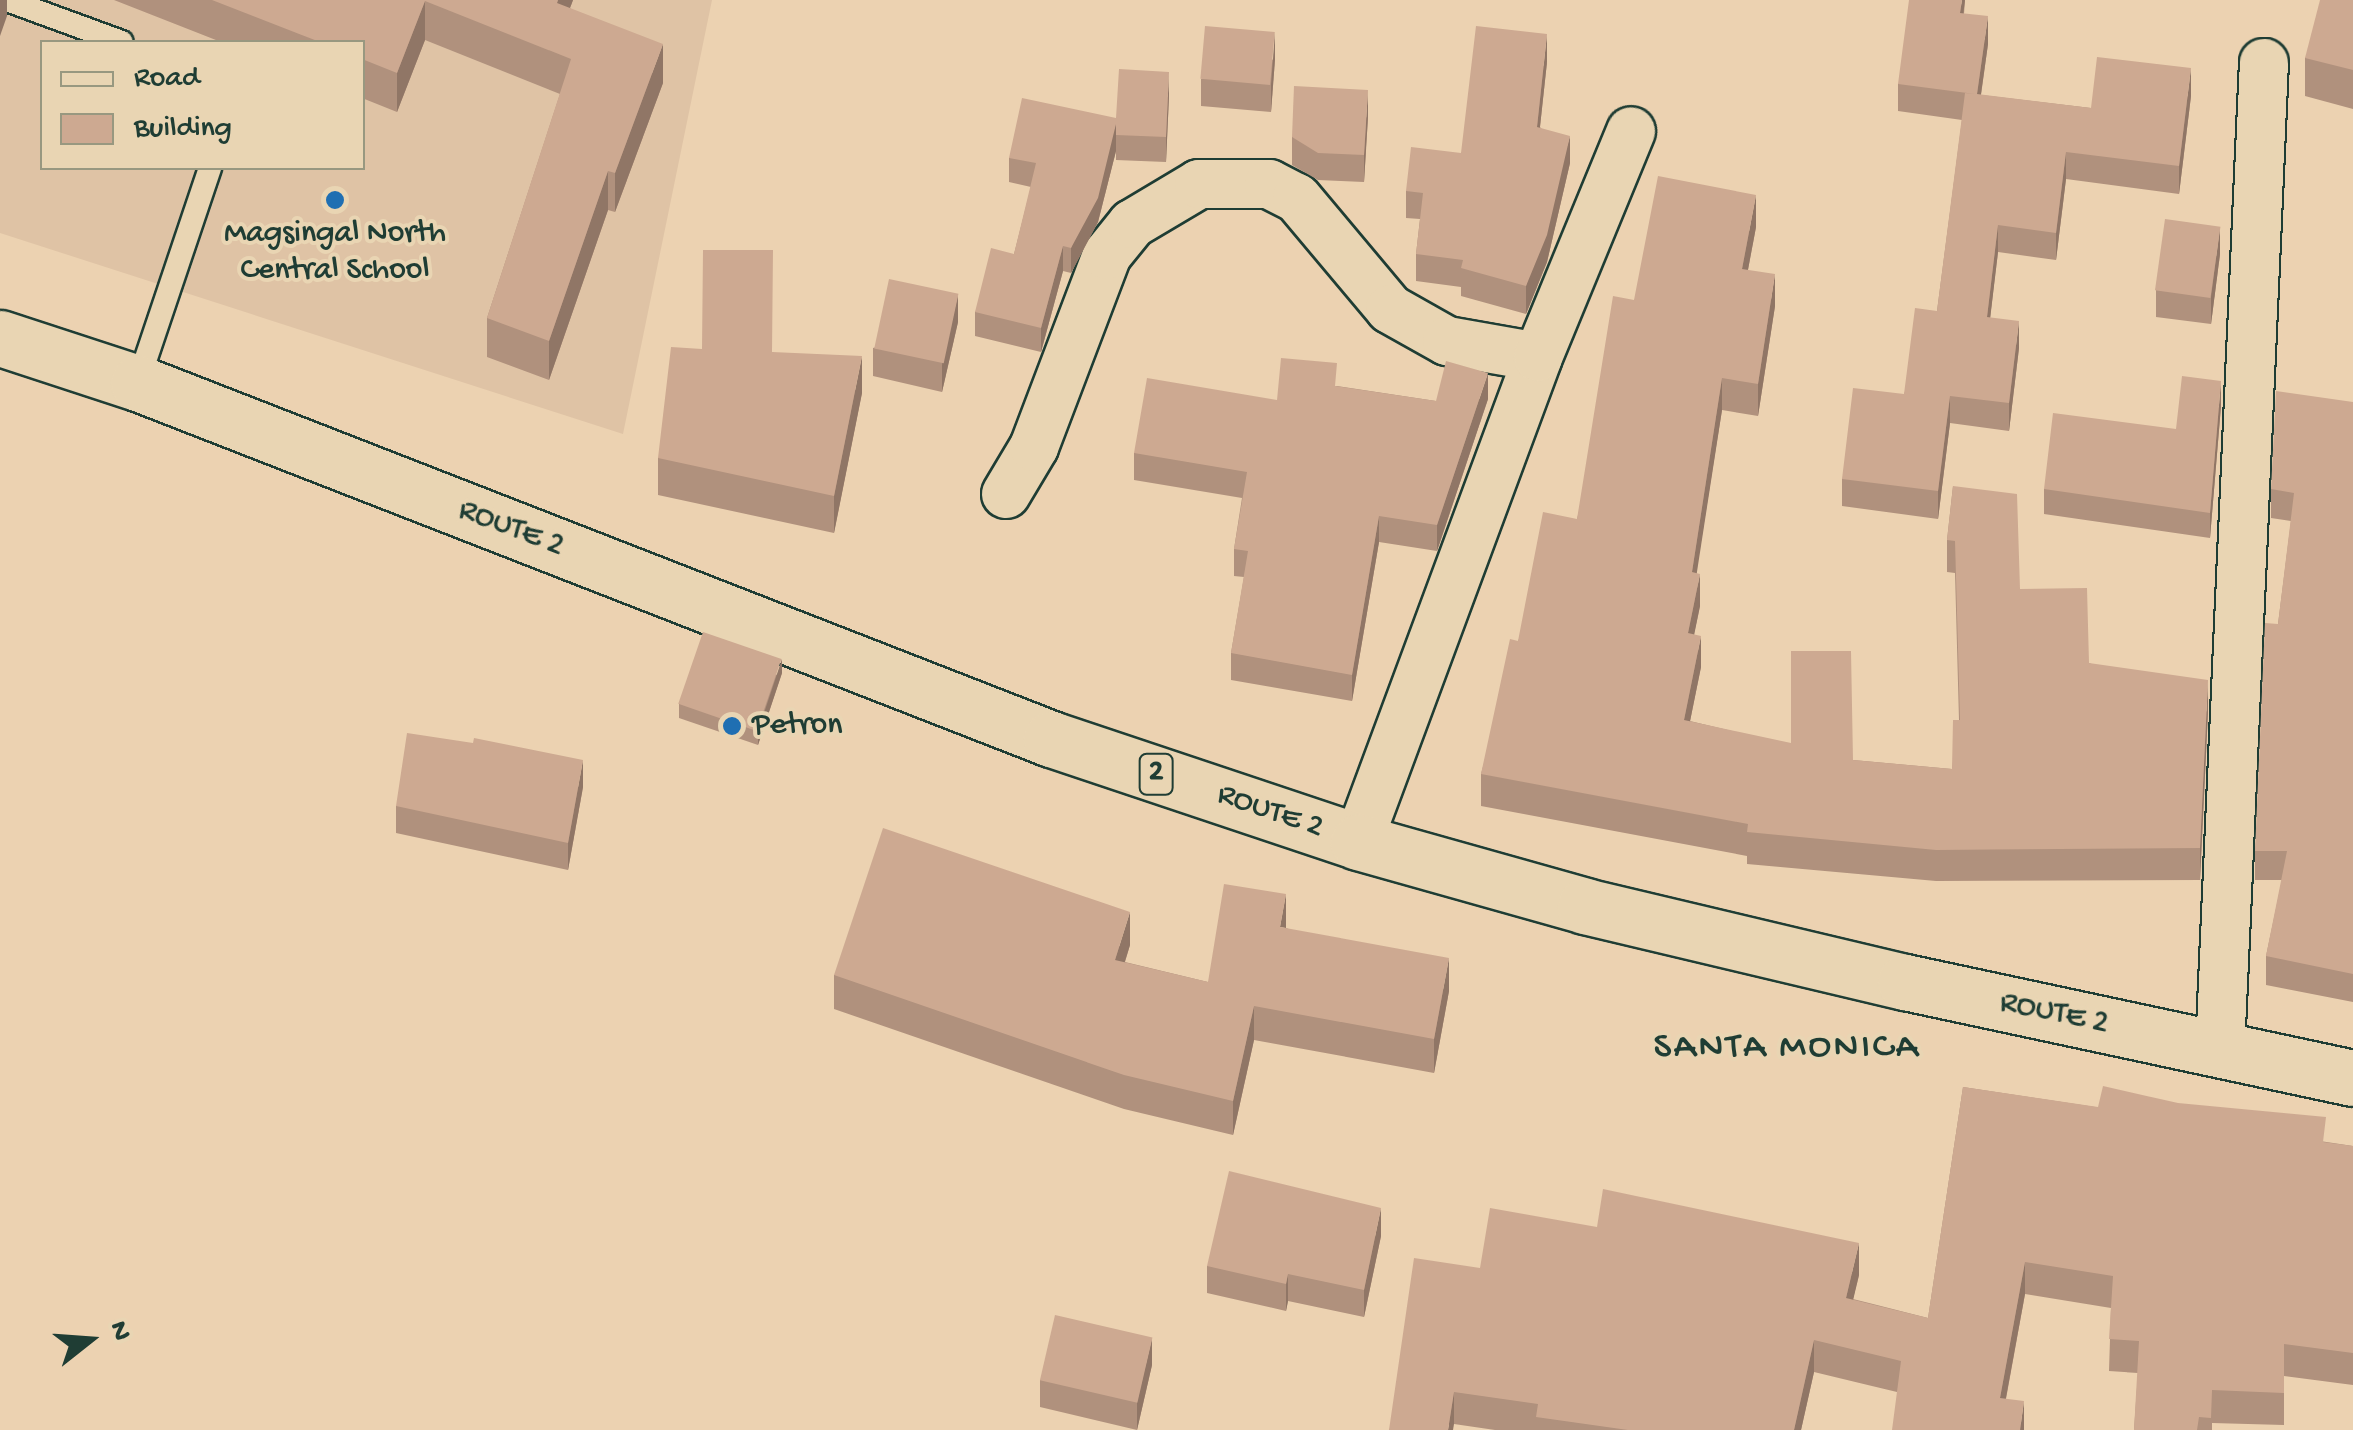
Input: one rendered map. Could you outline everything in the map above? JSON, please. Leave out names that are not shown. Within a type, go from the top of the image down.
[{"type":"highway","name":"ROUTE 2","points":[[0,338],[138,383],[1051,738],[1358,842],[1660,924],[2353,1078]]},
{"type":"street","points":[[2220,1050],[2264,63]]},
{"type":"street","points":[[1358,842],[1538,357],[1632,131]]},
{"type":"street","points":[[1006,494],[1034,447],[1107,254],[1132,224],[1199,184],[1269,184],[1297,198],[1390,309],[1447,341],[1538,357]]},
{"type":"lane","points":[[7,0],[117,40]]},
{"type":"lane","points":[[138,383],[209,170]]},
{"type":"shaded area","name":"Magsingal North Central School","points":[[0,0],[712,0],[623,434],[0,233]]},
{"type":"building","points":[[212,0],[558,0],[557,3],[663,44],[615,173],[608,171],[549,341],[487,318],[571,59],[425,1],[397,73],[365,60],[365,40],[315,40]]},
{"type":"building","points":[[1909,0],[1962,0],[1960,13],[1988,16],[1977,94],[2091,108],[2097,57],[2191,68],[2179,166],[2066,152],[2056,233],[1998,225],[1987,317],[2019,321],[2009,403],[1950,396],[1938,491],[1842,479],[1853,388],[1904,394],[1915,308],[1937,311],[1965,93],[1975,94],[1898,84]]},
{"type":"building","points":[[2320,0],[2353,0],[2353,70],[2305,58]]},
{"type":"building","points":[[1205,26],[1275,32],[1270,85],[1200,79]]},
{"type":"building","points":[[1476,26],[1547,34],[1537,127],[1570,136],[1547,235],[1526,286],[1461,268],[1463,260],[1416,254],[1423,193],[1406,191],[1411,147],[1461,153]]},
{"type":"building","points":[[1119,69],[1169,72],[1166,137],[1116,135],[1116,124],[1098,198],[1071,248],[1063,246],[1041,328],[975,312],[991,248],[1014,254],[1036,163],[1009,158],[1022,98],[1116,118]]},
{"type":"building","points":[[1294,86],[1368,90],[1364,155],[1318,153],[1292,137]]},
{"type":"building","points":[[1658,176],[1756,195],[1742,269],[1775,274],[1758,384],[1722,378],[1692,572],[1700,574],[1688,633],[1701,636],[1684,720],[1791,743],[1791,651],[1851,651],[1853,760],[1952,769],[1953,720],[1960,720],[1955,541],[1947,540],[1953,486],[2017,494],[2020,589],[2087,588],[2089,663],[2208,680],[2200,848],[1936,850],[1747,832],[1748,824],[1481,774],[1510,639],[1518,641],[1543,512],[1577,519],[1613,296],[1634,300]]},
{"type":"building","points":[[2165,219],[2220,227],[2210,298],[2155,290]]},
{"type":"building","points":[[703,250],[773,250],[772,352],[862,356],[834,496],[658,458],[671,347],[702,349]]},
{"type":"building","points":[[889,279],[958,294],[944,363],[874,348]]},
{"type":"building","points":[[1281,358],[1337,363],[1335,386],[1436,401],[1446,361],[1488,373],[1437,525],[1379,516],[1352,675],[1231,653],[1248,551],[1234,549],[1247,472],[1134,453],[1147,378],[1277,400]]},
{"type":"building","points":[[2182,376],[2221,381],[2210,513],[2044,489],[2053,413],[2176,429]]},
{"type":"building","points":[[2276,391],[2353,402],[2353,974],[2266,956],[2287,851],[2255,851],[2265,623],[2278,624],[2294,493],[2271,489]]},
{"type":"building","points":[[703,632],[781,659],[757,731],[678,704]]},
{"type":"building","points":[[407,733],[473,743],[474,738],[583,760],[568,843],[396,806]]},
{"type":"building","points":[[883,828],[1130,912],[1115,960],[1208,982],[1224,884],[1286,894],[1280,927],[1449,958],[1434,1039],[1254,1006],[1233,1101],[1124,1075],[834,975]]},
{"type":"building","points":[[2103,1086],[2178,1103],[2326,1117],[2323,1142],[2353,1146],[2353,1353],[2284,1344],[2284,1393],[2212,1390],[2211,1418],[2199,1417],[2197,1430],[2134,1430],[2139,1341],[2109,1339],[2113,1276],[2025,1262],[2000,1398],[2024,1401],[2020,1430],[1892,1430],[1901,1361],[1814,1340],[1794,1430],[1628,1430],[1536,1417],[1538,1404],[1454,1392],[1448,1430],[1389,1430],[1414,1258],[1480,1268],[1490,1208],[1597,1227],[1603,1189],[1859,1243],[1846,1298],[1928,1318],[1963,1087],[2098,1107]]},
{"type":"building","points":[[1229,1171],[1381,1208],[1364,1290],[1288,1274],[1286,1284],[1207,1266]]},
{"type":"building","points":[[1055,1315],[1152,1337],[1137,1403],[1040,1380]]},
{"type":"place","name":"Magsingal North Central School","points":[[335,200]]},
{"type":"place","name":"Petron","points":[[732,726]]},
{"type":"district","name":"SANTA MONICA","points":[[1787,1049]]}]
